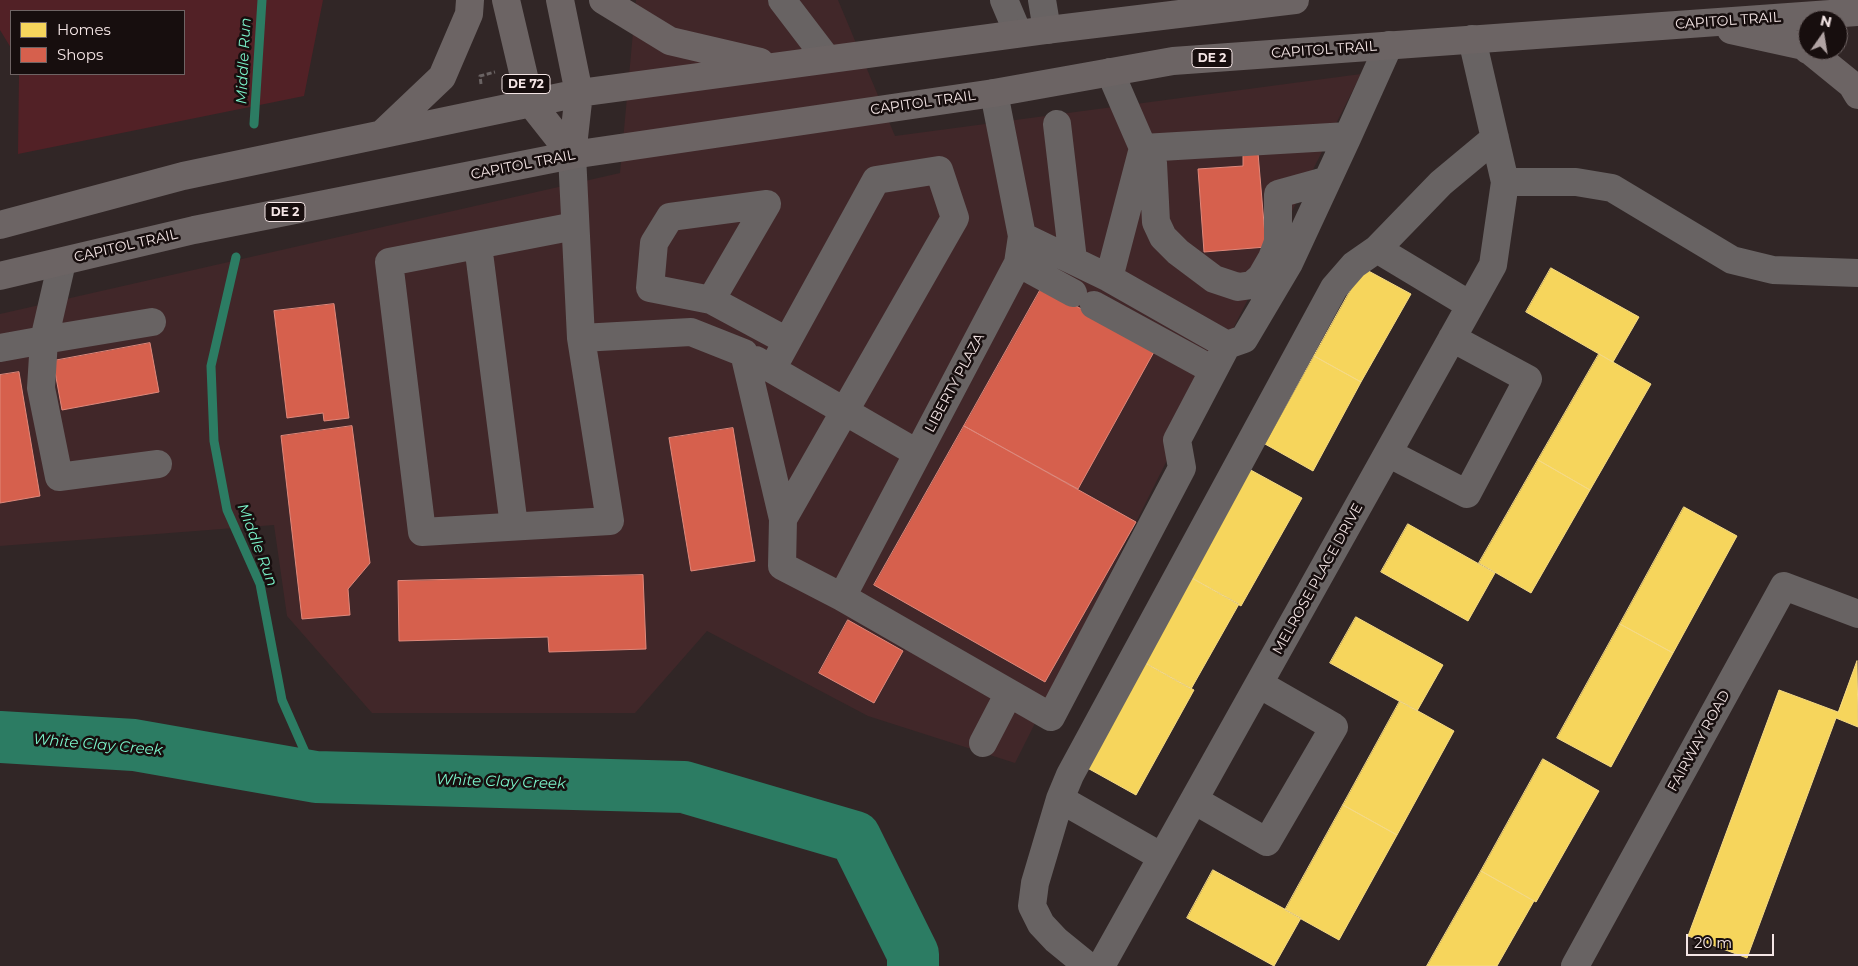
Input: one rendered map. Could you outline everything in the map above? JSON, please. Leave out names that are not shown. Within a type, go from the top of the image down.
[{"type":"main road","points":[[381,135],[442,77],[469,14],[470,0]]},
{"type":"main road","name":"DE 72","points":[[506,0],[530,102],[572,155]]},
{"type":"main road","points":[[560,0],[579,93],[572,155]]},
{"type":"main road","points":[[603,0],[670,41],[776,66]]},
{"type":"main road","points":[[0,225],[183,176],[579,93],[1018,33],[1295,0]]},
{"type":"main road","name":"CAPITOL TRAIL","points":[[0,276],[194,230],[572,155],[994,93],[1173,61],[1858,12]]},
{"type":"main road","points":[[1700,23],[1798,45]]},
{"type":"main road","points":[[1821,60],[1852,85],[1858,95]]},
{"type":"street","points":[[782,0],[826,59]]},
{"type":"street","points":[[1004,0],[1018,33]]},
{"type":"street","points":[[1042,0],[1047,30]]},
{"type":"street","name":"MELROSE PLACE DRIVE","points":[[1102,966],[1493,264],[1505,182],[1472,39]]},
{"type":"street","points":[[744,353],[783,519],[782,566],[842,597],[1051,717],[1182,468],[1178,440],[1213,370],[1226,345],[1244,339],[1289,263],[1389,45]]},
{"type":"street","points":[[1110,72],[1142,153],[1153,163],[1156,222],[1163,237],[1178,252],[1214,279],[1238,287],[1252,286],[1262,277],[1278,242],[1278,194],[1325,181]]},
{"type":"street","name":"LIBERTY PLAZA","points":[[842,597],[1018,263],[1022,236],[994,93]]},
{"type":"street","points":[[1057,124],[1073,260]]},
{"type":"street","points":[[1142,153],[1348,136]]},
{"type":"street","points":[[1088,966],[1056,940],[1041,924],[1032,906],[1035,883],[1060,799],[1070,775],[1334,288],[1354,265],[1377,249],[1441,183],[1495,138]]},
{"type":"street","points":[[1109,278],[1142,153]]},
{"type":"street","points":[[572,155],[581,338],[610,521],[422,532],[389,262],[575,226]]},
{"type":"street","points":[[772,369],[876,180],[939,170],[955,218],[783,519]]},
{"type":"street","points":[[1505,182],[1576,182],[1612,188],[1732,260],[1773,270],[1858,273]]},
{"type":"street","points":[[711,300],[767,204],[670,217],[654,243],[650,288],[711,300],[787,342]]},
{"type":"street","points":[[1022,236],[1109,278],[1226,345]]},
{"type":"street","points":[[478,245],[514,526]]},
{"type":"street","points":[[1377,249],[1470,305]]},
{"type":"street","points":[[62,262],[44,340],[41,388],[59,477],[158,464]]},
{"type":"street","points":[[1018,263],[1213,370]]},
{"type":"street","points":[[0,348],[152,322]]},
{"type":"street","points":[[581,338],[691,332],[744,353],[917,453]]},
{"type":"street","points":[[1388,453],[1467,494],[1528,379],[1452,338]]},
{"type":"street","name":"FAIRWAY ROAD","points":[[1575,966],[1784,586],[1858,614]]},
{"type":"street","points":[[1194,800],[1267,842],[1334,727],[1259,684]]},
{"type":"street","points":[[983,743],[1009,693]]},
{"type":"street","points":[[1060,799],[1162,857]]},
{"type":"path","points":[[482,85],[480,76],[495,72]]},
{"type":"shaded area","points":[[0,0],[323,0],[304,96],[18,154],[19,75],[185,75],[185,10],[10,10],[10,46],[0,30]]},
{"type":"shaded area","points":[[636,0],[838,0],[895,136],[1361,74],[1015,763],[868,716],[707,631],[635,713],[372,713],[287,616],[274,525],[0,546],[0,314],[620,173]]},
{"type":"building: Homes","points":[[1363,268],[1411,294],[1361,382],[1314,356]]},
{"type":"building: Homes","points":[[1551,268],[1639,317],[1613,362],[1526,312]]},
{"type":"building: Homes","points":[[1599,354],[1651,384],[1590,490],[1538,460]]},
{"type":"building: Homes","points":[[1314,356],[1361,382],[1313,471],[1265,444]]},
{"type":"building: Homes","points":[[1538,460],[1590,490],[1531,593],[1479,563]]},
{"type":"building: Homes","points":[[1247,468],[1302,498],[1241,606],[1190,577]]},
{"type":"building: Homes","points":[[1684,507],[1737,536],[1673,653],[1620,624]]},
{"type":"building: Homes","points":[[1408,524],[1495,573],[1468,621],[1381,572]]},
{"type":"building: Homes","points":[[1190,577],[1239,604],[1191,689],[1143,662]]},
{"type":"building: Homes","points":[[1356,617],[1443,665],[1417,711],[1330,663]]},
{"type":"building: Homes","points":[[1620,624],[1673,653],[1611,767],[1557,738]]},
{"type":"building: Homes","points":[[1140,660],[1194,690],[1136,795],[1082,765]]},
{"type":"building: Homes","points":[[1857,661],[1858,727],[1836,718],[1747,958],[1688,936],[1779,690],[1838,712]]},
{"type":"building: Homes","points":[[1400,701],[1454,731],[1397,835],[1343,805]]},
{"type":"building: Homes","points":[[1543,759],[1599,791],[1536,902],[1481,871]]},
{"type":"building: Homes","points":[[1343,805],[1397,835],[1339,940],[1285,910]]},
{"type":"building: Homes","points":[[1213,870],[1301,918],[1274,966],[1187,918]]},
{"type":"building: Homes","points":[[1481,871],[1534,901],[1497,966],[1427,966]]},
{"type":"building: Shops","points":[[1258,153],[1266,247],[1204,252],[1198,169],[1243,166],[1243,154]]},
{"type":"building: Shops","points":[[1042,287],[1155,350],[1078,489],[964,426]]},
{"type":"building: Shops","points":[[334,304],[349,418],[324,421],[323,413],[287,418],[274,311]]},
{"type":"building: Shops","points":[[150,343],[159,392],[62,410],[53,361]]},
{"type":"building: Shops","points":[[19,372],[40,496],[0,503],[0,375]]},
{"type":"building: Shops","points":[[352,426],[370,563],[348,589],[350,615],[302,619],[281,436]]},
{"type":"building: Shops","points":[[964,426],[1136,522],[1045,682],[874,585]]},
{"type":"building: Shops","points":[[733,428],[755,561],[691,571],[669,438]]},
{"type":"building: Shops","points":[[643,575],[646,649],[549,652],[548,637],[399,641],[398,581]]},
{"type":"building: Shops","points":[[848,620],[903,651],[874,703],[819,673]]},
{"type":"waterway","name":"Middle Run","points":[[254,124],[262,0]]},
{"type":"waterway","name":"Middle Run","points":[[236,257],[211,366],[214,441],[227,510],[260,584],[282,700],[316,777]]},
{"type":"waterway","name":"White Clay Creek","points":[[0,737],[134,745],[316,777],[684,787],[855,837],[913,954],[913,966]]}]
